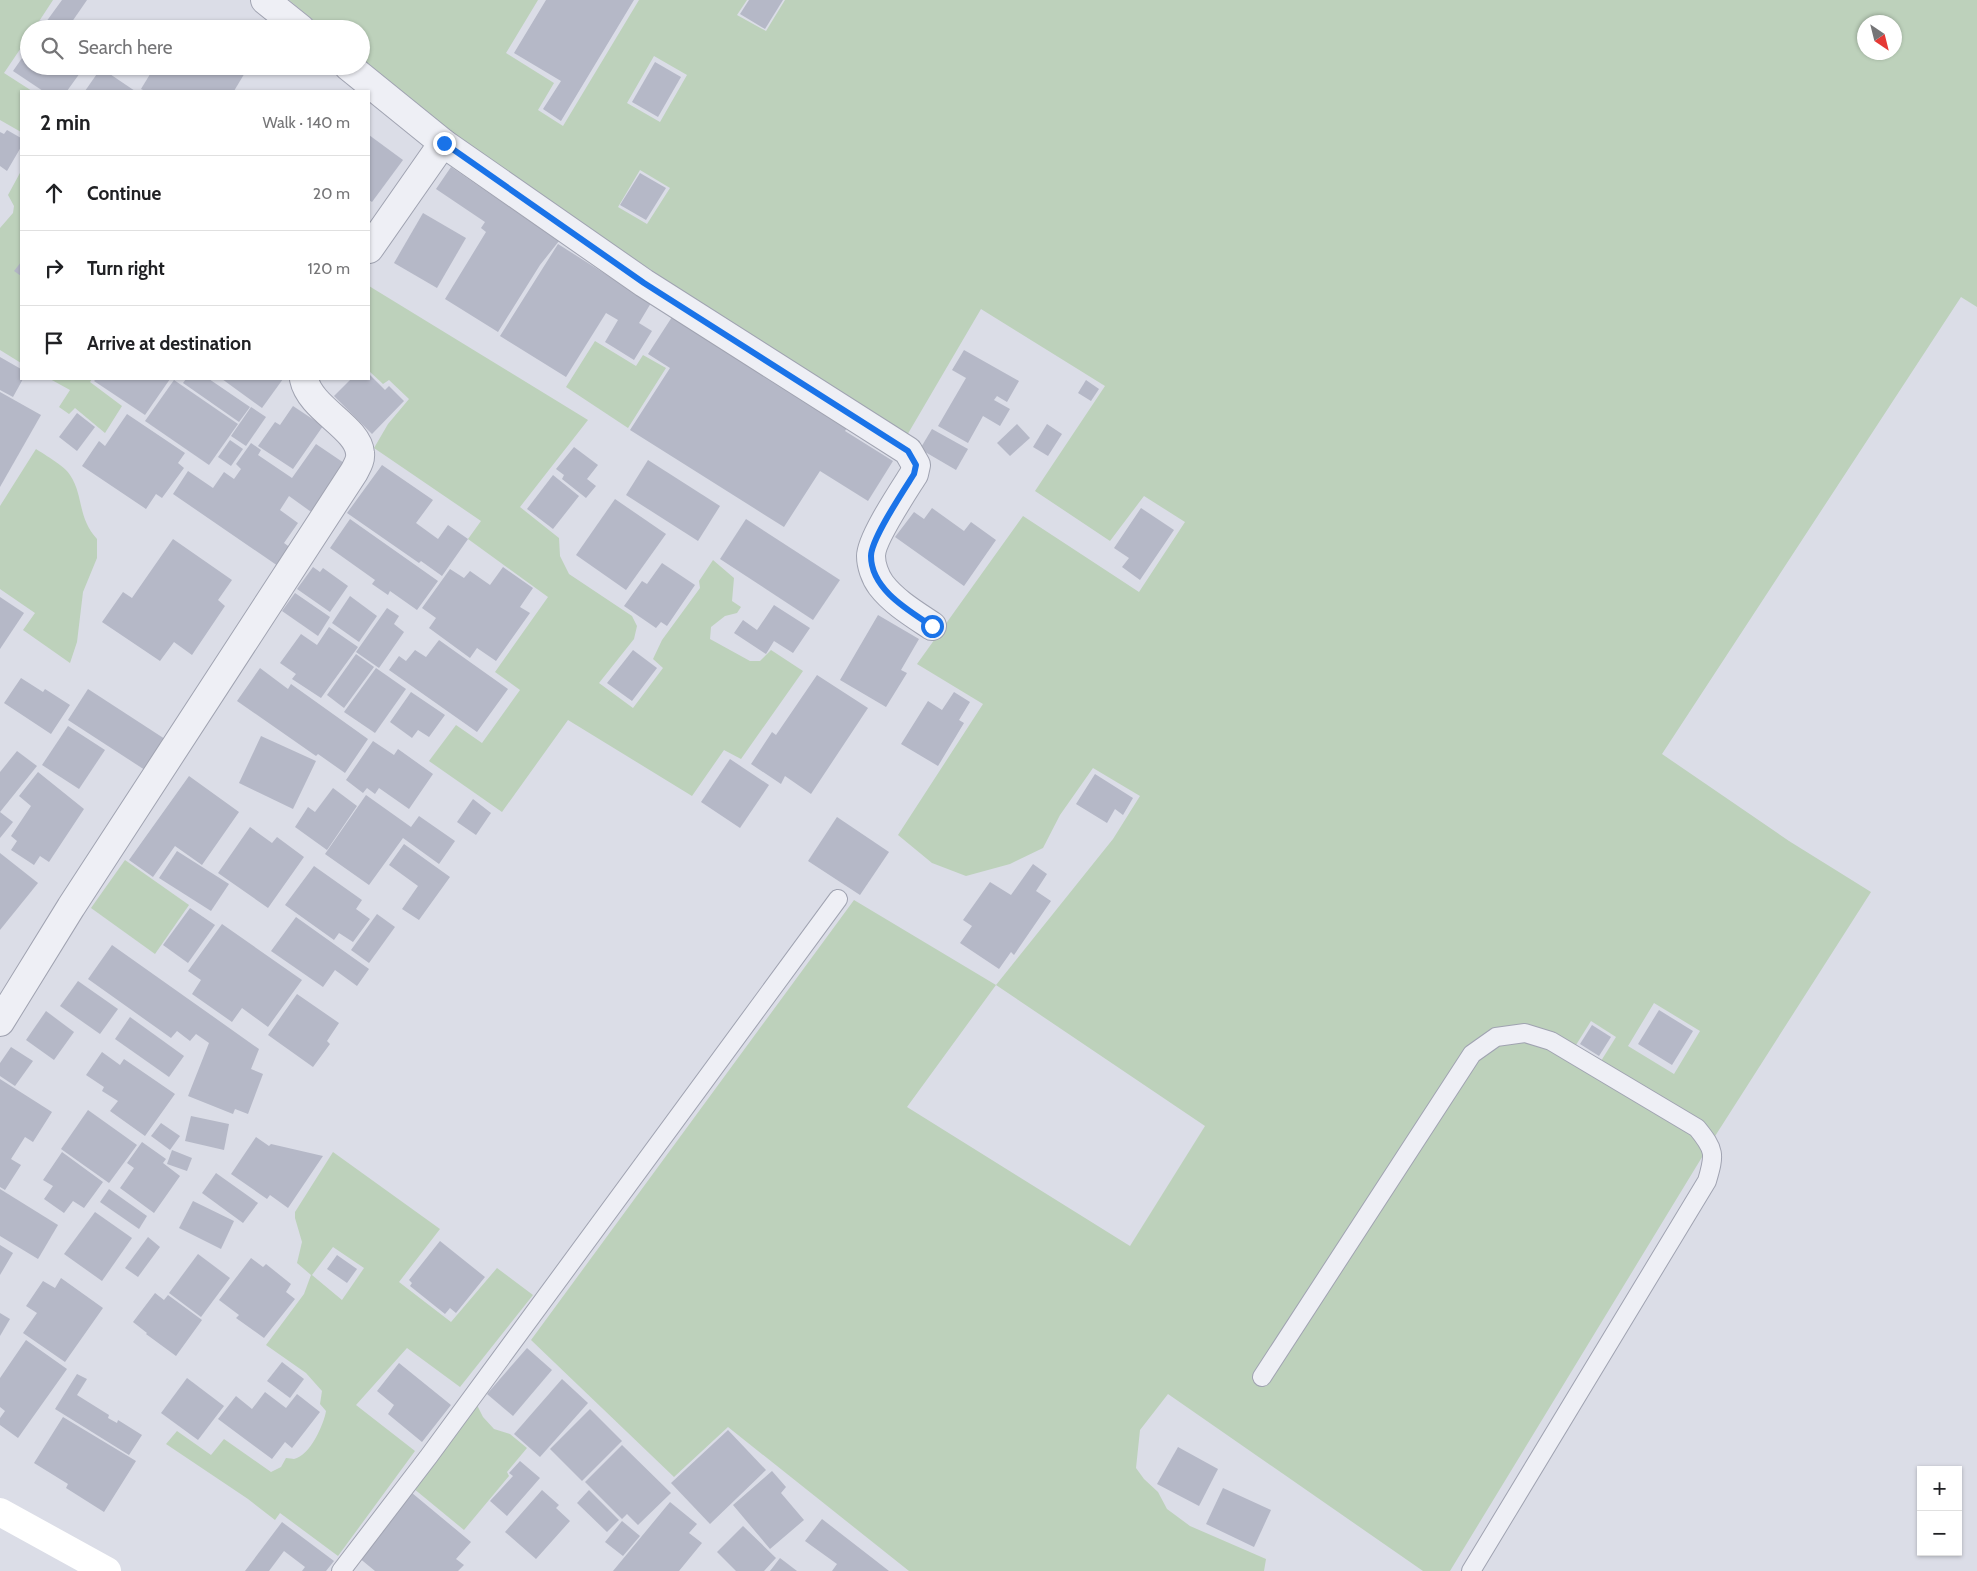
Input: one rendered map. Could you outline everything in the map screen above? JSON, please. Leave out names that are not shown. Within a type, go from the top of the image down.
[{"type":"street","points":[[265,0],[290,20]]},
{"type":"street","points":[[359,75],[444,143],[644,283],[908,451],[916,465],[914,474],[875,541],[871,554],[872,563],[878,579],[888,593],[932,626]]},
{"type":"street","points":[[370,248],[444,143]]},
{"type":"street","points":[[0,1022],[71,908],[354,472],[360,453],[354,438],[312,397],[305,386],[304,380]]},
{"type":"street","points":[[0,1512],[107,1571]]},
{"type":"lane","points":[[341,1571],[429,1456],[838,899]]},
{"type":"lane","points":[[1262,1377],[1472,1054],[1496,1036],[1525,1033],[1551,1041],[1697,1128],[1710,1144],[1713,1162],[1707,1181],[1471,1571]]},
{"type":"green space","points":[[0,0],[53,0],[40,20],[20,20],[20,49],[4,73],[30,90],[20,90],[20,131],[0,120]]},
{"type":"green space","points":[[289,0],[538,0],[506,53],[554,83],[538,110],[563,126],[639,0],[747,0],[737,15],[766,31],[785,0],[1977,0],[1977,307],[1961,297],[1662,754],[1789,841],[1871,892],[1710,1144],[1450,1571],[1423,1571],[1168,1394],[1140,1430],[1136,1468],[1144,1479],[1158,1492],[1167,1509],[1190,1526],[1266,1559],[1264,1571],[909,1571],[728,1427],[674,1477],[531,1340],[854,900],[996,985],[1113,839],[1140,796],[1093,768],[1060,815],[1043,848],[1010,864],[966,876],[932,863],[898,835],[983,704],[917,664],[1023,516],[1139,592],[1185,522],[1144,496],[1110,541],[1035,491],[1105,386],[981,309],[906,437],[735,330],[458,138],[370,66],[370,20],[313,20]],"holes":[[[654,56],[687,75],[660,122],[627,103]],[[640,170],[670,188],[647,224],[618,207]],[[996,985],[1205,1126],[1130,1246],[907,1107]],[[1654,1003],[1700,1031],[1674,1074],[1628,1046]],[[1591,1021],[1616,1037],[1601,1061],[1576,1045]]]},
{"type":"green space","points":[[20,173],[20,362],[0,350],[0,228],[13,213],[14,206],[8,195]]},
{"type":"green space","points":[[370,287],[588,420],[520,507],[559,538],[560,556],[569,574],[632,616],[637,626],[634,639],[599,683],[633,708],[663,668],[653,659],[662,640],[700,588],[699,581],[713,560],[734,578],[732,601],[741,607],[737,613],[725,616],[711,627],[710,639],[750,661],[760,661],[771,650],[803,671],[741,759],[724,750],[692,796],[568,720],[502,812],[429,761],[456,725],[482,743],[520,690],[495,672],[548,597],[468,539],[481,521],[374,448],[388,424],[409,399],[389,380],[383,384],[370,372]]},
{"type":"green space","points":[[595,341],[636,366],[643,355],[666,368],[628,428],[566,387]]},
{"type":"green space","points":[[52,380],[91,380],[90,382],[122,406],[105,433],[75,408],[69,414],[59,407],[70,390]]},
{"type":"green space","points":[[36,449],[59,464],[70,475],[77,491],[86,523],[97,539],[97,558],[83,592],[77,642],[70,663],[23,630],[35,613],[0,589],[0,506]]},
{"type":"green space","points":[[125,860],[189,905],[155,954],[91,908]]},
{"type":"green space","points":[[333,1152],[440,1229],[399,1282],[451,1322],[497,1268],[533,1295],[460,1387],[407,1348],[356,1405],[415,1451],[338,1556],[280,1513],[275,1520],[248,1499],[166,1444],[177,1431],[211,1455],[224,1439],[271,1472],[281,1467],[286,1458],[294,1459],[300,1457],[315,1439],[326,1411],[320,1404],[322,1391],[306,1373],[266,1345],[304,1294],[311,1275],[297,1263],[302,1242],[295,1212]],"holes":[[[333,1247],[364,1268],[342,1300],[312,1275]]]},
{"type":"green space","points":[[476,1403],[483,1417],[494,1429],[510,1434],[527,1448],[507,1472],[509,1476],[464,1530],[413,1488]]},
{"type":"building","points":[[62,0],[87,0],[73,20],[47,20]]},
{"type":"building","points":[[546,0],[634,0],[561,121],[543,109],[561,81],[514,53]]},
{"type":"building","points":[[749,0],[783,0],[765,29],[740,14]]},
{"type":"building","points":[[20,61],[20,75],[79,75],[68,90],[42,90],[13,71]]},
{"type":"building","points":[[655,62],[681,77],[658,117],[632,102]]},
{"type":"building","points":[[96,75],[111,75],[134,90],[86,90]]},
{"type":"building","points":[[150,75],[244,75],[235,90],[141,89]]},
{"type":"building","points":[[7,130],[20,137],[20,149],[7,171],[0,166],[0,132],[4,134]]},
{"type":"building","points":[[370,136],[403,160],[372,202],[370,201]]},
{"type":"building","points":[[451,167],[559,241],[540,265],[498,332],[445,299],[486,232],[481,228],[485,222],[436,189]]},
{"type":"building","points":[[640,173],[666,188],[646,220],[620,205]]},
{"type":"building","points":[[423,213],[466,238],[437,288],[394,263]]},
{"type":"building","points":[[558,244],[651,303],[639,323],[652,331],[634,360],[605,342],[618,320],[606,313],[566,377],[500,336]]},
{"type":"building","points":[[20,263],[20,275],[14,271]]},
{"type":"building","points":[[672,317],[847,428],[845,431],[893,461],[868,501],[820,471],[784,527],[630,430],[670,368],[648,354]]},
{"type":"building","points":[[964,350],[1019,381],[1007,402],[997,396],[994,400],[1010,409],[1000,426],[983,416],[968,443],[938,426],[966,378],[952,370]]},
{"type":"building","points":[[0,357],[20,368],[20,380],[22,380],[13,397],[0,390]]},
{"type":"building","points":[[370,375],[385,390],[389,386],[404,401],[372,434],[334,396],[350,380],[370,380]]},
{"type":"building","points":[[95,380],[169,380],[145,415]]},
{"type":"building","points":[[174,380],[238,424],[209,465],[145,421]]},
{"type":"building","points":[[185,380],[210,380],[250,407],[239,422],[183,383]]},
{"type":"building","points":[[223,380],[282,380],[262,408]]},
{"type":"building","points":[[1086,380],[1099,389],[1091,401],[1078,393]]},
{"type":"building","points":[[0,392],[41,415],[0,487]]},
{"type":"building","points":[[293,406],[323,426],[293,469],[258,446],[275,422],[280,425]]},
{"type":"building","points":[[251,407],[266,417],[246,446],[231,436]]},
{"type":"building","points":[[77,413],[95,427],[77,451],[59,437]]},
{"type":"building","points":[[127,414],[185,453],[178,463],[184,468],[162,498],[156,494],[146,509],[82,466],[99,441],[105,446]]},
{"type":"building","points":[[1017,424],[1030,438],[1010,456],[997,443]]},
{"type":"building","points":[[1047,424],[1062,434],[1048,456],[1033,447]]},
{"type":"building","points":[[932,429],[968,449],[956,470],[920,449]]},
{"type":"building","points":[[230,440],[243,449],[231,466],[218,457]]},
{"type":"building","points":[[251,443],[261,450],[258,455],[292,478],[316,444],[347,465],[314,514],[289,496],[280,510],[298,523],[284,543],[291,548],[278,566],[173,494],[188,471],[213,488],[224,472],[234,479],[241,469],[236,464]]},
{"type":"building","points":[[574,447],[598,465],[587,479],[596,486],[586,498],[562,479],[564,475],[556,469]]},
{"type":"building","points":[[648,460],[720,506],[698,541],[626,495]]},
{"type":"building","points":[[382,465],[433,500],[416,523],[438,539],[448,525],[468,539],[442,576],[421,561],[419,563],[347,513]]},
{"type":"building","points":[[553,475],[579,496],[553,529],[527,509]]},
{"type":"building","points":[[615,499],[666,534],[626,590],[576,555]]},
{"type":"building","points":[[932,508],[964,531],[971,522],[996,540],[964,586],[895,537],[914,512],[924,519]]},
{"type":"building","points":[[1141,508],[1174,530],[1140,580],[1122,567],[1129,558],[1114,548]]},
{"type":"building","points":[[350,519],[438,581],[417,610],[390,591],[388,595],[372,584],[375,580],[330,548]]},
{"type":"building","points":[[746,519],[840,580],[813,620],[720,559]]},
{"type":"building","points":[[173,539],[232,580],[218,600],[225,606],[192,655],[174,642],[160,661],[102,622],[123,592],[132,598]]},
{"type":"building","points":[[662,563],[695,585],[667,626],[661,622],[656,628],[624,606],[642,581],[647,584]]},
{"type":"building","points":[[313,567],[320,572],[323,568],[348,586],[330,612],[297,589]]},
{"type":"building","points":[[503,567],[533,588],[520,607],[530,613],[496,661],[477,648],[470,658],[429,628],[436,618],[422,608],[450,569],[464,578],[470,571],[490,585]]},
{"type":"building","points":[[295,593],[330,617],[318,636],[282,611]]},
{"type":"building","points":[[350,596],[377,616],[359,642],[332,623]]},
{"type":"building","points":[[0,597],[24,613],[0,649]]},
{"type":"building","points":[[774,605],[810,628],[793,653],[774,641],[766,654],[734,633],[743,620],[757,630]]},
{"type":"building","points":[[387,608],[399,616],[394,624],[404,632],[379,668],[356,652]]},
{"type":"building","points":[[878,615],[919,639],[901,670],[907,673],[886,707],[840,680]]},
{"type":"building","points":[[329,627],[358,647],[321,698],[292,679],[296,674],[280,663],[301,634],[317,645]]},
{"type":"building","points":[[439,640],[508,689],[477,732],[389,670],[399,656],[406,661],[415,650],[426,657]]},
{"type":"building","points":[[633,650],[657,668],[632,701],[607,683]]},
{"type":"building","points":[[356,654],[374,667],[344,708],[327,695]]},
{"type":"building","points":[[260,668],[288,689],[291,684],[368,739],[345,773],[318,754],[316,756],[237,701]]},
{"type":"building","points":[[376,668],[406,689],[375,733],[344,712]]},
{"type":"building","points":[[817,675],[868,708],[811,794],[785,776],[781,784],[751,764],[772,732],[776,735]]},
{"type":"building","points":[[21,678],[43,692],[45,689],[70,705],[51,734],[4,703]]},
{"type":"building","points":[[88,689],[168,741],[148,772],[68,720]]},
{"type":"building","points":[[411,692],[445,715],[429,737],[418,730],[412,738],[390,722]]},
{"type":"building","points":[[954,692],[970,702],[959,720],[964,723],[938,766],[901,744],[928,701],[942,710]]},
{"type":"building","points":[[68,726],[105,750],[79,789],[42,765]]},
{"type":"building","points":[[261,736],[316,761],[293,809],[239,783]]},
{"type":"building","points":[[373,741],[394,755],[398,749],[433,774],[409,809],[379,788],[375,794],[367,788],[363,793],[346,780]]},
{"type":"building","points":[[17,751],[37,766],[0,812],[0,772]]},
{"type":"building","points":[[730,759],[769,785],[740,828],[701,802]]},
{"type":"building","points":[[38,772],[84,809],[49,862],[40,856],[34,865],[11,850],[17,841],[11,836],[31,806],[19,796]]},
{"type":"building","points":[[1095,774],[1133,798],[1123,815],[1115,809],[1107,823],[1076,804]]},
{"type":"building","points":[[189,776],[239,812],[202,865],[175,846],[153,877],[129,860]]},
{"type":"building","points":[[333,788],[357,806],[327,850],[295,827],[308,807],[315,812]]},
{"type":"building","points":[[366,795],[411,827],[419,816],[455,841],[439,864],[403,838],[369,885],[325,854]]},
{"type":"building","points":[[473,799],[491,813],[476,835],[457,822]]},
{"type":"building","points":[[0,812],[13,822],[0,838]]},
{"type":"building","points":[[837,817],[889,852],[860,895],[808,861]]},
{"type":"building","points":[[250,827],[272,843],[277,837],[304,857],[268,908],[218,873]]},
{"type":"building","points":[[404,844],[450,877],[419,920],[402,909],[418,886],[389,865]]},
{"type":"building","points":[[177,851],[229,884],[211,911],[159,878]]},
{"type":"building","points":[[0,853],[38,883],[0,930]]},
{"type":"building","points":[[1033,864],[1047,874],[1036,891],[1051,901],[1014,955],[1011,952],[999,969],[960,943],[972,926],[963,920],[990,882],[1011,895]]},
{"type":"building","points":[[314,866],[362,900],[356,909],[370,919],[353,942],[339,933],[334,940],[285,905]]},
{"type":"building","points":[[190,908],[215,925],[188,963],[163,945]]},
{"type":"building","points":[[377,914],[395,927],[369,963],[351,950]]},
{"type":"building","points":[[296,917],[369,969],[357,986],[335,970],[323,987],[271,951]]},
{"type":"building","points":[[222,924],[302,980],[268,1027],[242,1008],[232,1022],[192,994],[201,980],[188,971]]},
{"type":"building","points":[[112,945],[259,1049],[251,1069],[263,1074],[248,1114],[235,1109],[233,1114],[188,1096],[209,1043],[196,1034],[190,1041],[177,1031],[171,1038],[88,979]]},
{"type":"building","points":[[78,981],[118,1009],[100,1034],[60,1006]]},
{"type":"building","points":[[297,994],[339,1023],[327,1041],[330,1044],[313,1067],[268,1035]]},
{"type":"building","points":[[1659,1010],[1693,1031],[1672,1065],[1638,1044]]},
{"type":"building","points":[[46,1011],[74,1032],[54,1060],[26,1040]]},
{"type":"building","points":[[130,1017],[184,1056],[169,1077],[115,1039]]},
{"type":"building","points":[[1592,1025],[1611,1037],[1599,1056],[1580,1044]]},
{"type":"building","points":[[11,1047],[33,1061],[15,1086],[0,1076],[0,1063]]},
{"type":"building","points":[[102,1052],[120,1065],[124,1059],[175,1094],[145,1136],[110,1111],[118,1101],[102,1091],[104,1087],[86,1075]]},
{"type":"building","points":[[0,1079],[52,1112],[33,1142],[25,1137],[11,1159],[21,1165],[5,1190],[0,1187]]},
{"type":"building","points":[[88,1110],[137,1145],[109,1183],[61,1149]]},
{"type":"building","points":[[191,1116],[229,1124],[224,1150],[185,1141]]},
{"type":"building","points":[[161,1123],[180,1136],[170,1150],[151,1136]]},
{"type":"building","points":[[256,1137],[269,1146],[271,1144],[323,1156],[288,1208],[270,1195],[267,1199],[231,1174]]},
{"type":"building","points":[[142,1142],[166,1159],[163,1163],[180,1176],[154,1213],[120,1188],[134,1168],[127,1163]]},
{"type":"building","points":[[172,1150],[192,1158],[187,1171],[167,1164]]},
{"type":"building","points":[[62,1152],[103,1182],[84,1208],[73,1201],[64,1213],[44,1199],[53,1186],[43,1180]]},
{"type":"building","points":[[216,1173],[258,1203],[243,1223],[202,1193]]},
{"type":"building","points":[[0,1189],[58,1225],[38,1259],[0,1236]]},
{"type":"building","points":[[109,1189],[147,1216],[139,1229],[100,1202]]},
{"type":"building","points":[[193,1201],[234,1221],[221,1249],[179,1228]]},
{"type":"building","points":[[95,1212],[132,1238],[102,1281],[64,1254]]},
{"type":"building","points":[[148,1237],[160,1247],[138,1277],[125,1268]]},
{"type":"building","points":[[440,1241],[485,1277],[456,1313],[450,1308],[445,1314],[410,1286],[412,1283],[409,1280]]},
{"type":"building","points":[[0,1245],[13,1253],[0,1275]]},
{"type":"building","points":[[198,1254],[230,1278],[201,1317],[169,1293]]},
{"type":"building","points":[[337,1255],[357,1269],[347,1283],[327,1269]]},
{"type":"building","points":[[251,1258],[263,1267],[266,1264],[291,1284],[286,1292],[295,1299],[264,1338],[236,1318],[239,1315],[219,1300]]},
{"type":"building","points":[[61,1278],[103,1308],[65,1362],[23,1333],[37,1313],[26,1306],[43,1281],[55,1288]]},
{"type":"building","points":[[155,1293],[164,1300],[168,1295],[202,1320],[176,1356],[133,1322]]},
{"type":"building","points":[[0,1313],[10,1319],[0,1336]]},
{"type":"building","points":[[26,1340],[67,1369],[18,1438],[0,1425],[0,1418],[5,1411],[0,1407],[0,1378]]},
{"type":"building","points":[[527,1348],[552,1370],[513,1416],[487,1394]]},
{"type":"building","points":[[282,1362],[304,1379],[290,1398],[267,1381]]},
{"type":"building","points":[[399,1363],[451,1405],[422,1442],[388,1414],[394,1405],[377,1391]]},
{"type":"building","points":[[77,1374],[87,1379],[77,1395],[109,1415],[108,1418],[117,1423],[118,1420],[142,1435],[129,1455],[55,1409]]},
{"type":"building","points":[[187,1378],[224,1406],[198,1440],[161,1413]]},
{"type":"building","points":[[562,1379],[588,1403],[540,1457],[514,1434]]},
{"type":"building","points":[[265,1392],[286,1408],[297,1394],[320,1412],[292,1448],[285,1442],[272,1459],[218,1419],[236,1396],[252,1409]]},
{"type":"building","points":[[590,1409],[622,1441],[582,1481],[550,1449]]},
{"type":"building","points":[[63,1417],[136,1461],[104,1512],[66,1488],[68,1484],[34,1463]]},
{"type":"building","points":[[728,1430],[766,1470],[710,1524],[671,1483]]},
{"type":"building","points":[[622,1445],[671,1493],[638,1525],[627,1514],[622,1519],[585,1482]]},
{"type":"building","points":[[1178,1447],[1218,1469],[1199,1506],[1157,1484]]},
{"type":"building","points":[[520,1461],[540,1478],[507,1516],[490,1501],[513,1476],[509,1473]]},
{"type":"building","points":[[772,1471],[786,1487],[781,1493],[804,1520],[770,1549],[733,1505]]},
{"type":"building","points":[[1223,1488],[1271,1510],[1254,1547],[1206,1524]]},
{"type":"building","points":[[542,1490],[559,1505],[556,1508],[570,1521],[536,1559],[505,1532]]},
{"type":"building","points":[[589,1490],[619,1520],[607,1532],[577,1503]]},
{"type":"building","points":[[412,1493],[471,1542],[456,1559],[464,1565],[458,1571],[375,1571],[358,1557]]},
{"type":"building","points":[[670,1502],[697,1524],[689,1533],[702,1543],[679,1571],[613,1571]]},
{"type":"building","points":[[822,1519],[889,1571],[832,1571],[837,1564],[805,1541]]},
{"type":"building","points":[[622,1521],[640,1536],[623,1556],[605,1542]]},
{"type":"building","points":[[282,1522],[334,1561],[326,1571],[302,1571],[305,1567],[284,1551],[269,1571],[245,1571]]},
{"type":"building","points":[[743,1526],[776,1558],[764,1571],[736,1571],[717,1552]]},
{"type":"building","points":[[780,1558],[797,1571],[770,1571]]},
{"type":"route","points":[[444,143],[644,283],[908,451],[914,458],[916,465],[914,474],[875,541],[871,554],[872,563],[875,575],[888,593],[909,611],[932,626]]}]
